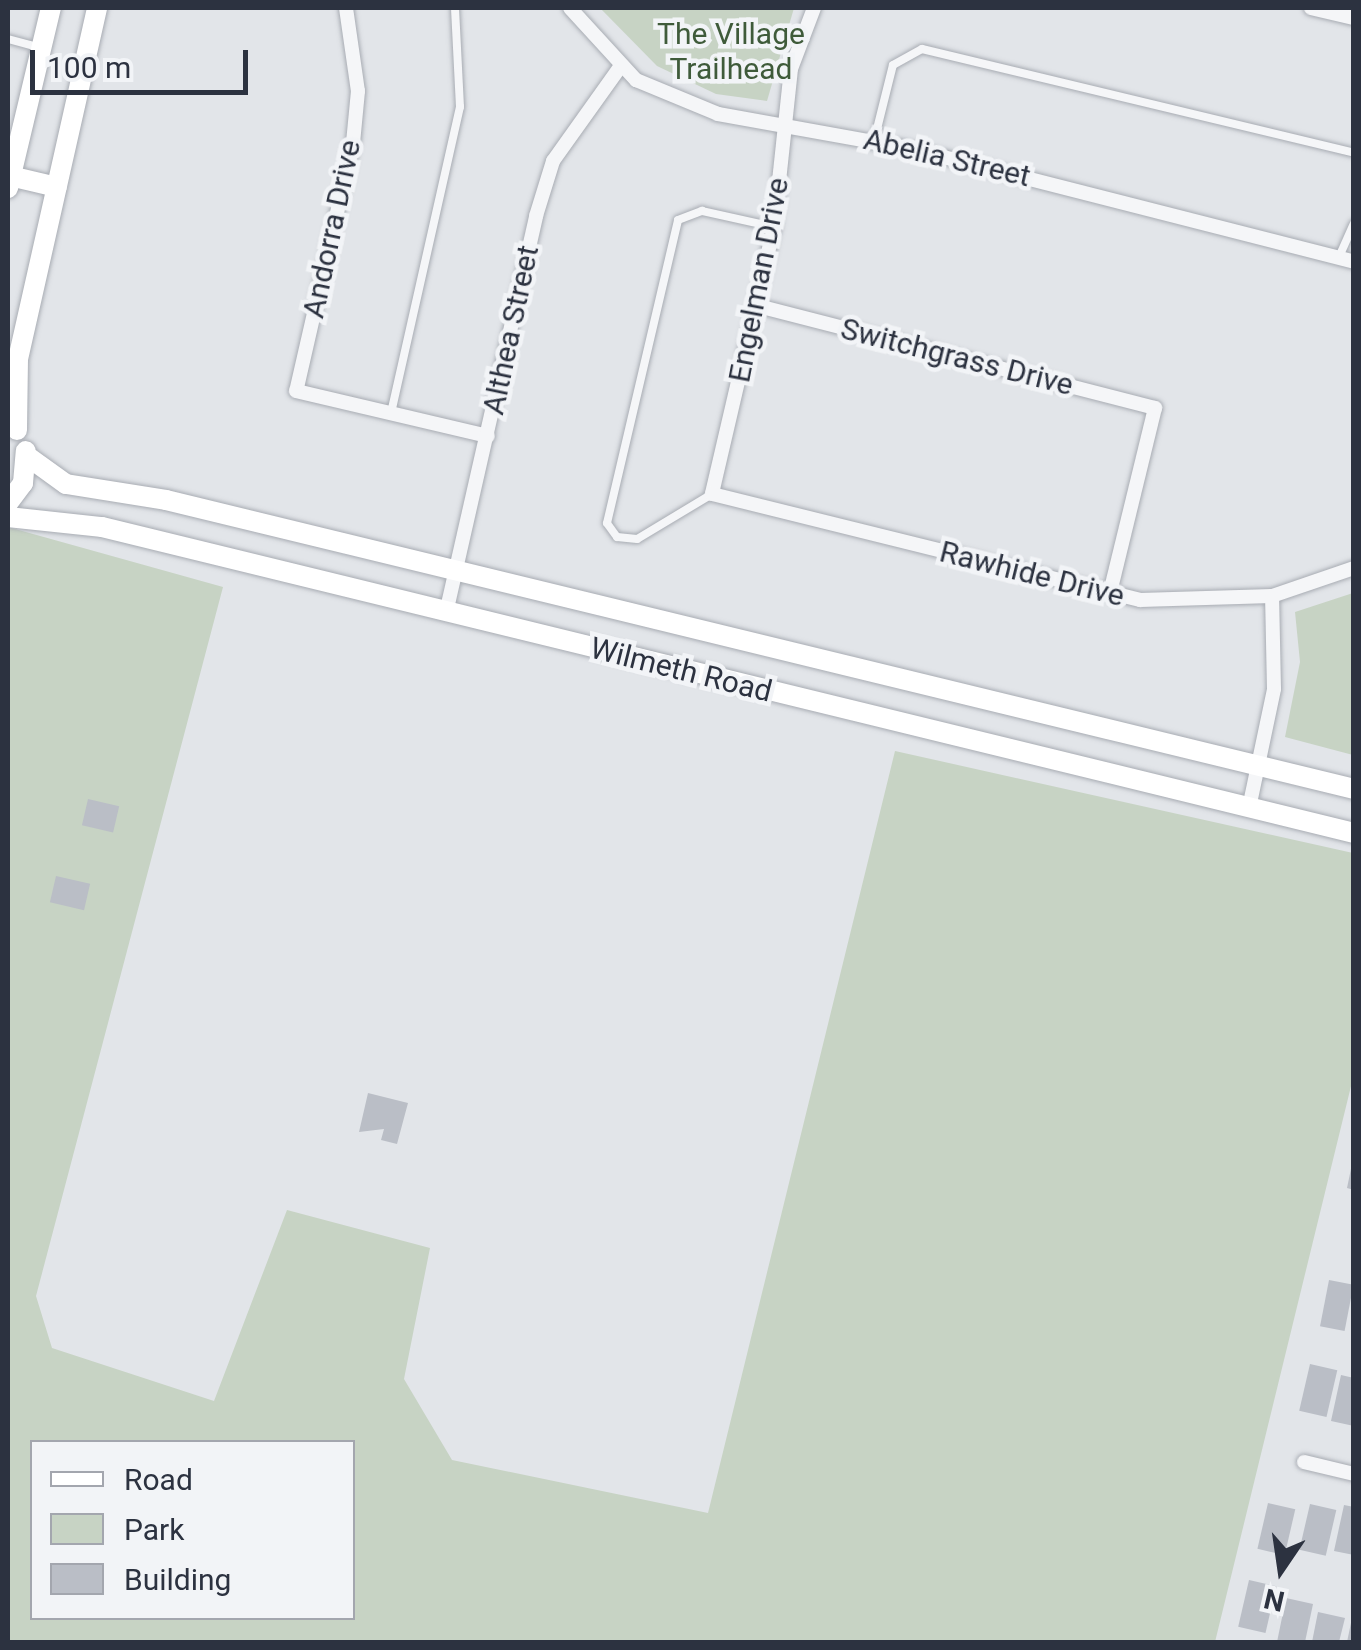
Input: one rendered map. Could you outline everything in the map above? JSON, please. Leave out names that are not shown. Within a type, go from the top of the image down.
[{"type":"street","points":[[51,8],[8,180],[57,188]]},
{"type":"street","points":[[8,503],[27,456],[12,425],[18,358],[97,8]]},
{"type":"street","name":"Andorra Drive","points":[[347,8],[358,91],[353,144],[296,391],[390,412]]},
{"type":"street","name":"Abelia Street","points":[[570,8],[620,67],[681,102],[874,141],[1346,260]]},
{"type":"street","name":"Engelman Drive","points":[[712,494],[774,228],[791,69],[814,8]]},
{"type":"street","points":[[1310,8],[1354,18]]},
{"type":"street","name":"Althea Street","points":[[446,612],[554,161],[620,67]]},
{"type":"street","name":"Switchgrass Drive","points":[[758,306],[1155,408],[1110,593]]},
{"type":"street","points":[[390,412],[488,436]]},
{"type":"street","name":"Wilmeth Road","points":[[27,456],[66,484],[456,571],[1354,789]]},
{"type":"street","name":"Rawhide Drive","points":[[712,494],[1110,593],[1198,605],[1272,596],[1354,568]]},
{"type":"street","name":"Wilmeth Road","points":[[8,517],[102,528],[1354,833]]},
{"type":"street","points":[[1249,808],[1274,688],[1272,596]]},
{"type":"street","points":[[1304,1462],[1354,1474]]},
{"type":"lane","points":[[390,412],[460,107],[455,8]]},
{"type":"lane","points":[[8,40],[42,48]]},
{"type":"lane","points":[[874,141],[893,65],[922,48],[1354,153]]},
{"type":"lane","points":[[712,494],[637,539],[617,538],[607,522],[678,220],[702,211],[774,228]]},
{"type":"lane","points":[[1346,260],[1354,224]]},
{"type":"green space","name":"The Village Trailhead","points":[[600,8],[794,8],[767,101],[716,94],[657,66]]},
{"type":"green space","points":[[8,527],[223,587],[36,1296],[52,1348],[214,1401],[287,1210],[430,1248],[404,1379],[452,1460],[708,1513],[895,751],[1353,853],[1353,1078],[1215,1642],[8,1642]]},
{"type":"green space","points":[[1354,593],[1353,755],[1285,737],[1300,662],[1295,612]]},
{"type":"building","points":[[88,799],[119,806],[113,833],[82,825]]},
{"type":"building","points":[[56,876],[90,884],[84,910],[50,902]]},
{"type":"building","points":[[368,1093],[408,1103],[397,1144],[381,1140],[384,1129],[359,1132]]},
{"type":"building","points":[[1354,1164],[1354,1190],[1347,1188]]},
{"type":"building","points":[[1329,1280],[1354,1285],[1345,1331],[1320,1326]]},
{"type":"building","points":[[1310,1364],[1337,1370],[1326,1417],[1299,1411]]},
{"type":"building","points":[[1341,1375],[1354,1378],[1354,1426],[1331,1421]]},
{"type":"building","points":[[1268,1503],[1295,1509],[1285,1555],[1257,1549]]},
{"type":"building","points":[[1310,1504],[1336,1510],[1326,1556],[1299,1550]]},
{"type":"building","points":[[1344,1505],[1354,1507],[1354,1555],[1334,1551]]},
{"type":"building","points":[[1249,1580],[1276,1586],[1265,1633],[1238,1627]]},
{"type":"building","points":[[1286,1598],[1313,1604],[1305,1642],[1277,1642]]},
{"type":"building","points":[[1318,1612],[1345,1618],[1339,1642],[1312,1642]]},
{"type":"building","points":[[1352,1618],[1354,1642],[1347,1642]]}]
